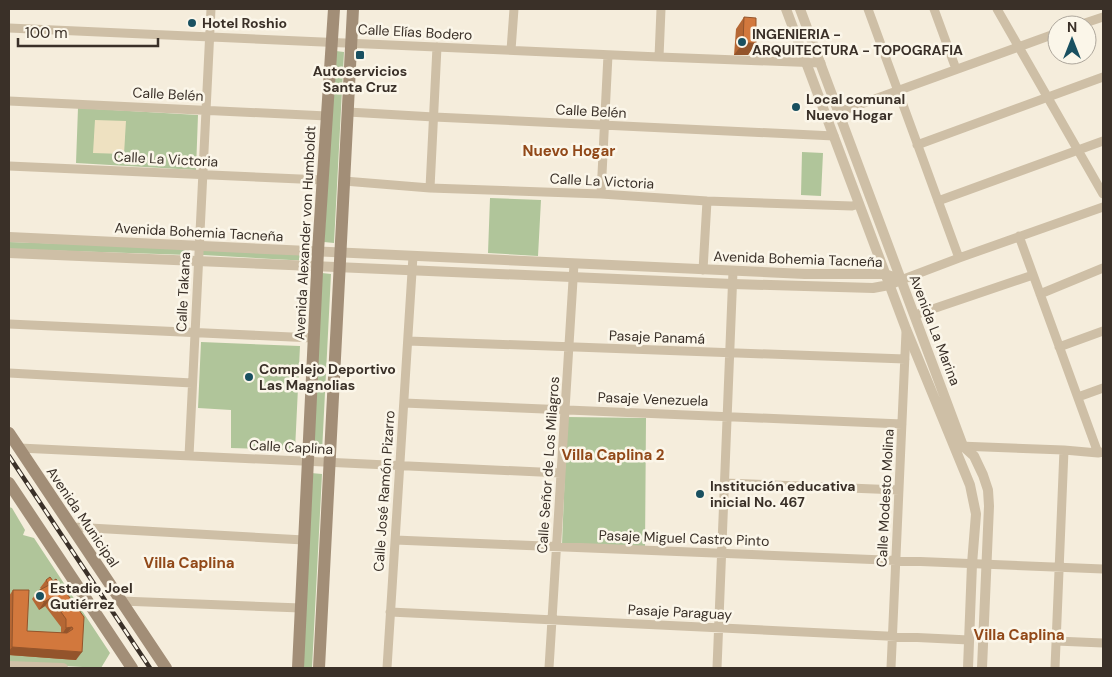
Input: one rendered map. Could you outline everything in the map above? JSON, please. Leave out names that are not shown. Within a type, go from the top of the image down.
[{"type":"main road","name":"Avenida Alexander von Humboldt","points":[[298,668],[317,266],[334,9]]},
{"type":"main road","points":[[318,668],[353,9]]},
{"type":"main road","name":"Avenida Municipal","points":[[9,433],[166,668]]},
{"type":"main road","points":[[9,483],[132,668]]},
{"type":"street","name":"Calle Takana","points":[[189,456],[208,37],[211,9]]},
{"type":"street","points":[[511,50],[514,9]]},
{"type":"street","points":[[659,57],[661,9]]},
{"type":"street","name":"Avenida La Marina","points":[[786,9],[906,329],[959,446],[974,456],[988,490],[982,668]]},
{"type":"street","name":"Avenida La Marina","points":[[800,9],[915,315],[959,446],[970,485],[976,514],[968,668]]},
{"type":"street","points":[[868,9],[959,258]]},
{"type":"street","points":[[934,9],[956,69]]},
{"type":"street","points":[[998,9],[1103,194]]},
{"type":"street","name":"Calle Elías Bodero","points":[[9,28],[820,63]]},
{"type":"street","points":[[838,112],[1047,36]]},
{"type":"street","points":[[430,188],[438,47]]},
{"type":"street","points":[[601,194],[608,55]]},
{"type":"street","points":[[918,145],[1103,78]]},
{"type":"street","name":"Calle Belén","points":[[9,101],[327,116]]},
{"type":"street","name":"Calle Belén","points":[[348,112],[834,136]]},
{"type":"street","points":[[938,201],[1103,141]]},
{"type":"street","name":"Calle La Victoria","points":[[9,166],[323,180]]},
{"type":"street","name":"Calle La Victoria","points":[[344,181],[430,188],[601,194],[707,201],[852,206],[859,204]]},
{"type":"street","points":[[703,270],[707,201]]},
{"type":"street","points":[[901,280],[1103,207]]},
{"type":"street","points":[[959,446],[1101,452],[1059,347],[1019,236]]},
{"type":"street","name":"Avenida Bohemia Tacneña","points":[[9,237],[703,270],[805,274],[885,274],[901,280]]},
{"type":"street","name":"Avenida Bohemia Tacneña","points":[[9,253],[733,284],[873,288],[889,285],[901,280]]},
{"type":"street","name":"Calle José Ramón Pizarro","points":[[386,668],[413,256]]},
{"type":"street","name":"Calle Señor de Los Milagros","points":[[549,668],[574,264]]},
{"type":"street","points":[[1040,294],[1103,268]]},
{"type":"street","points":[[717,668],[734,271]]},
{"type":"street","points":[[915,315],[1033,275]]},
{"type":"street","points":[[9,324],[314,338]]},
{"type":"street","name":"Calle Modesto Molina","points":[[891,668],[906,329]]},
{"type":"street","points":[[1059,347],[1103,331]]},
{"type":"street","name":"Pasaje Panamá","points":[[408,341],[905,360]]},
{"type":"street","points":[[9,373],[192,383]]},
{"type":"street","points":[[1078,397],[1103,388]]},
{"type":"street","name":"Pasaje Venezuela","points":[[404,403],[902,424]]},
{"type":"street","name":"Calle Caplina","points":[[19,448],[561,473]]},
{"type":"street","points":[[1055,668],[1064,450]]},
{"type":"street","points":[[724,483],[899,490]]},
{"type":"street","points":[[72,527],[304,540]]},
{"type":"street","name":"Pasaje Miguel Castro Pinto","points":[[395,540],[1103,569]]},
{"type":"street","points":[[121,601],[301,608]]},
{"type":"street","name":"Pasaje Paraguay","points":[[390,612],[969,640]]},
{"type":"street","points":[[1056,641],[1103,643]]},
{"type":"street","points":[[9,666],[63,668]]},
{"type":"green space","points":[[336,51],[344,52],[334,243],[324,242]]},
{"type":"green space","points":[[78,108],[198,115],[196,170],[76,163]]},
{"type":"green space","points":[[802,152],[823,153],[821,196],[801,195]]},
{"type":"green space","points":[[490,198],[541,200],[538,256],[488,253]]},
{"type":"green space","points":[[9,242],[189,248],[189,255],[9,249]]},
{"type":"green space","points":[[203,249],[309,255],[309,261],[203,255]]},
{"type":"green space","points":[[322,273],[331,274],[322,452],[312,452]]},
{"type":"green space","name":"Complejo Deportivo Las Magnolias","points":[[201,342],[300,346],[295,450],[231,448],[231,410],[198,408]]},
{"type":"green space","points":[[567,417],[646,418],[645,549],[562,545]]},
{"type":"green space","points":[[311,473],[322,474],[312,668],[302,668]]},
{"type":"green space","name":"Estadio Joel Gutiérrez","points":[[9,507],[12,508],[25,530],[23,535],[34,538],[110,653],[101,668],[9,663]]},
{"type":"shaded area","points":[[95,120],[126,121],[124,154],[93,153]]},
{"type":"building","points":[[744,17],[756,18],[756,43],[743,43]]},
{"type":"building","points":[[50,577],[53,581],[56,579],[84,617],[82,652],[12,647],[13,590],[29,590],[27,631],[67,633],[73,629],[72,627],[66,628],[66,619],[51,598],[44,602],[38,591],[49,585],[46,580]]},
{"type":"railway","points":[[9,456],[150,668]]},
{"type":"place","name":"Hotel Roshio","points":[[192,23]]},
{"type":"place","name":"INGENIERIA - ARQUITECTURA - TOPOGRAFIA","points":[[742,42]]},
{"type":"place","name":"Autoservicios Santa Cruz","points":[[360,55]]},
{"type":"place","name":"Local comunal Nuevo Hogar","points":[[796,107]]},
{"type":"place","name":"Complejo Deportivo Las Magnolias","points":[[249,377]]},
{"type":"place","name":"Institución educativa inicial No. 467","points":[[700,494]]},
{"type":"place","name":"Estadio Joel Gutiérrez","points":[[40,596]]},
{"type":"district","name":"Nuevo Hogar","points":[[569,151]]},
{"type":"district","name":"Villa Caplina 2","points":[[613,455]]},
{"type":"district","name":"Villa Caplina","points":[[189,563]]},
{"type":"district","name":"Villa Caplina","points":[[1019,635]]}]
